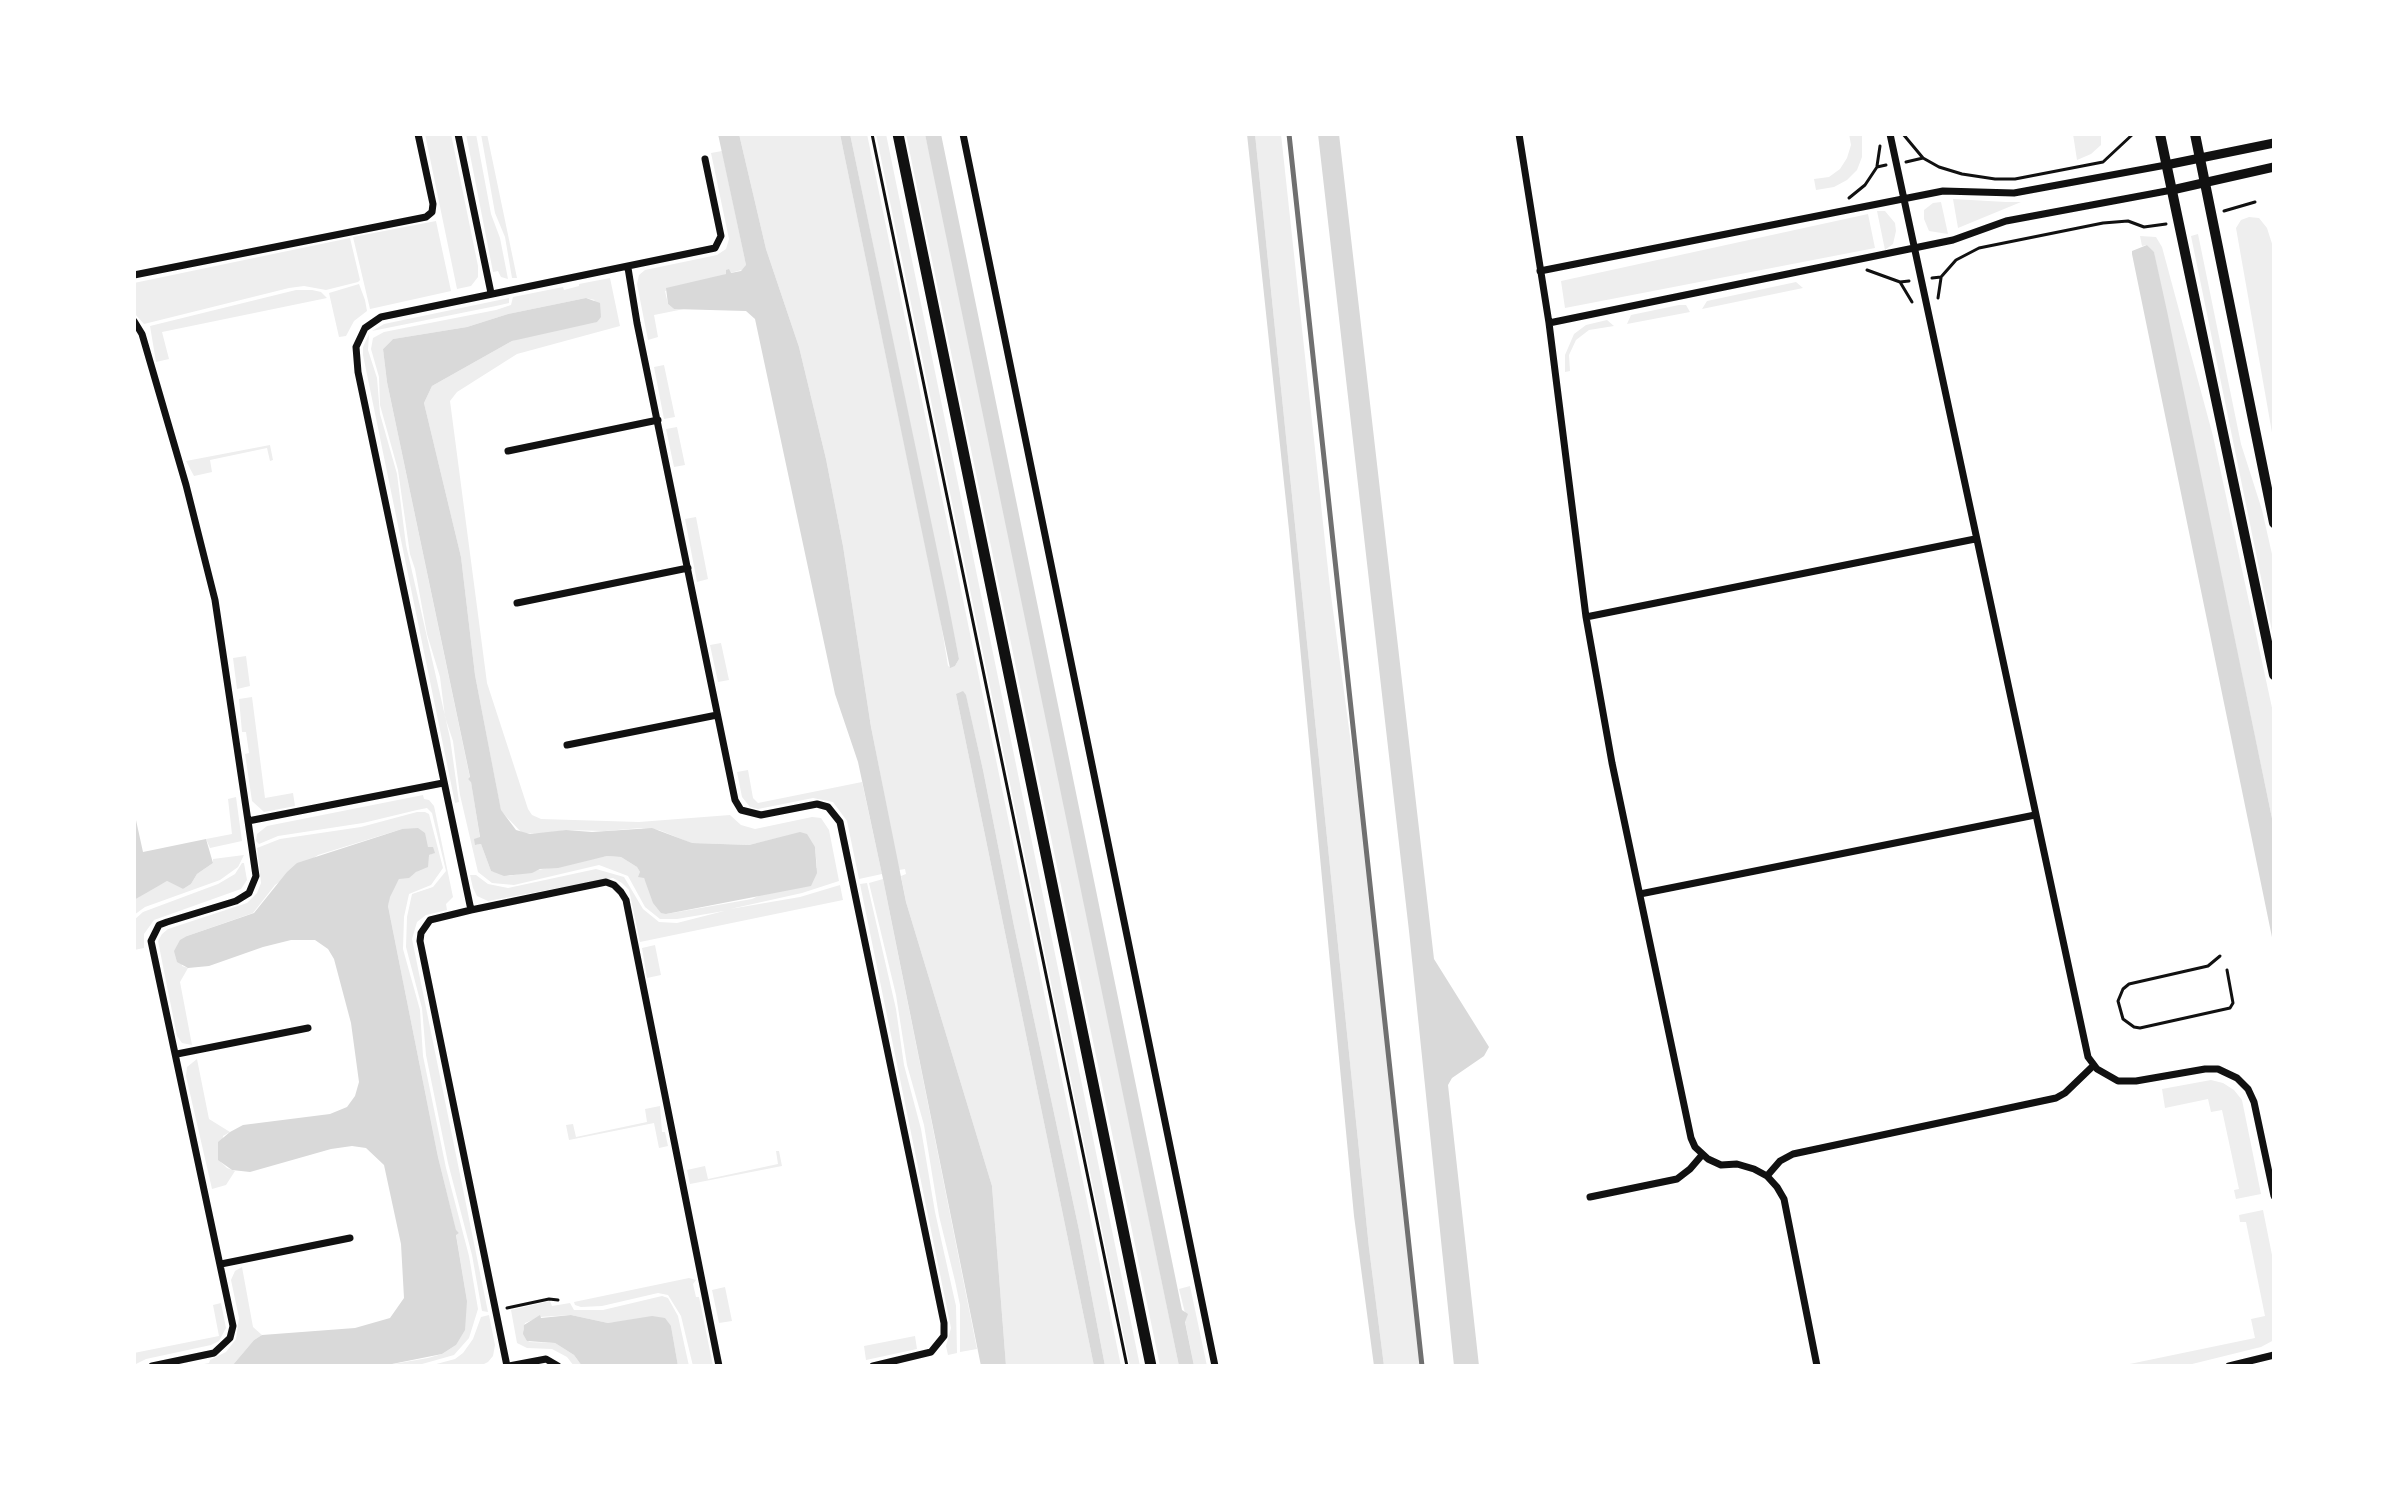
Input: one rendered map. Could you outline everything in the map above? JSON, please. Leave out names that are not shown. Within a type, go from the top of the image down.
[{"type":"main road","points":[[898,134],[1151,1366]]},
{"type":"main road","points":[[2160,134],[2274,675]]},
{"type":"main road","points":[[2195,134],[2274,523]]},
{"type":"street","points":[[134,275],[426,217],[432,212],[433,204],[418,134]]},
{"type":"street","points":[[458,134],[491,293]]},
{"type":"street","points":[[963,134],[1215,1366]]},
{"type":"street","points":[[1519,134],[1549,323],[1586,617],[1691,1138],[1702,1155],[1716,1163],[1737,1164],[1767,1176],[1784,1199],[1817,1366]]},
{"type":"street","points":[[1890,134],[2085,1049],[2093,1066],[2112,1078],[2130,1082],[2205,1069],[2218,1069],[2237,1078],[2248,1089],[2254,1102],[2274,1196]]},
{"type":"street","points":[[1540,271],[1943,191],[2014,193],[2274,143]]},
{"type":"street","points":[[471,910],[358,372],[356,347],[365,328],[381,317],[706,251],[718,244],[721,236],[705,159]]},
{"type":"street","points":[[1549,323],[1958,239],[2006,221],[2205,184],[2274,167]]},
{"type":"street","points":[[628,268],[735,800],[741,810],[761,815],[817,804],[828,807],[840,822],[944,1323],[944,1336],[931,1352],[873,1366]]},
{"type":"street","points":[[134,321],[142,334],[186,485],[215,600],[256,876],[249,893],[236,901],[159,925],[151,941],[233,1326],[230,1338],[214,1353],[152,1366]]},
{"type":"street","points":[[508,451],[658,420]]},
{"type":"street","points":[[1586,617],[1975,539]]},
{"type":"street","points":[[517,603],[688,568]]},
{"type":"street","points":[[567,745],[717,715]]},
{"type":"street","points":[[248,821],[443,783]]},
{"type":"street","points":[[1640,894],[2035,815]]},
{"type":"street","points":[[558,1366],[546,1359],[508,1366],[420,941],[421,933],[430,920],[606,882],[614,885],[626,900],[719,1366]]},
{"type":"street","points":[[177,1054],[308,1028]]},
{"type":"street","points":[[1767,1176],[1780,1161],[1793,1154],[2056,1098],[2093,1066]]},
{"type":"street","points":[[1590,1197],[1677,1179],[1702,1155]]},
{"type":"street","points":[[221,1264],[350,1238]]},
{"type":"street","points":[[2229,1366],[2274,1355]]},
{"type":"lane","points":[[2220,956],[2208,966],[2129,984],[2118,1001],[2123,1019],[2127,1024],[2140,1028],[2230,1008],[2233,1003],[2227,970]]},
{"type":"path","points":[[872,134],[1127,1366]]},
{"type":"path","points":[[1828,215],[1865,185],[1879,166],[1881,134]]},
{"type":"path","points":[[1903,134],[1923,158],[1939,167],[1995,179],[2015,179],[2103,162],[2133,134]]},
{"type":"path","points":[[1911,161],[1923,158]]},
{"type":"path","points":[[2212,214],[2255,202]]},
{"type":"path","points":[[1936,277],[1941,277],[1956,260],[1979,248],[2103,223],[2128,221],[2144,227],[2178,222]]},
{"type":"path","points":[[1838,264],[1860,267],[1902,282]]},
{"type":"path","points":[[495,1311],[549,1299],[558,1300]]},
{"type":"shaded area","points":[[425,134],[451,134],[478,266],[478,277],[471,286],[457,289]]},
{"type":"shaded area","points":[[466,134],[476,134],[491,214],[500,238],[508,279],[501,277],[498,271],[493,272]]},
{"type":"shaded area","points":[[481,134],[487,134],[517,278],[512,278],[505,237],[495,213]]},
{"type":"shaded area","points":[[718,134],[739,134],[766,249],[799,347],[826,459],[871,727],[906,902],[992,1186],[1006,1366],[981,1366],[858,762],[835,694],[755,319],[746,311],[674,309],[668,304],[666,288],[726,274],[729,269],[731,273],[741,271],[746,265]]},
{"type":"shaded area","points":[[739,134],[840,134],[950,667],[955,666],[959,659],[850,134],[867,134],[1121,1366],[1105,1366],[983,770],[966,696],[956,694],[1094,1366],[1006,1366],[992,1186],[906,902],[901,876],[906,874],[905,869],[899,870],[871,727],[826,459],[799,347],[766,249]]},
{"type":"shaded area","points":[[840,134],[850,134],[948,602],[959,659],[950,668]]},
{"type":"shaded area","points":[[876,134],[886,134],[1140,1366],[1130,1366]]},
{"type":"shaded area","points":[[906,134],[925,134],[950,243],[1179,1366],[1160,1366]]},
{"type":"shaded area","points":[[925,134],[941,134],[1182,1310],[1188,1314],[1185,1322],[1194,1366],[1179,1366]]},
{"type":"shaded area","points":[[1247,134],[1255,134],[1369,1248],[1384,1366],[1374,1366],[1354,1216],[1289,530]]},
{"type":"shaded area","points":[[1255,134],[1281,134],[1330,588],[1378,944],[1422,1366],[1384,1366],[1369,1248]]},
{"type":"shaded area","points":[[1318,134],[1339,134],[1434,959],[1489,1047],[1484,1056],[1452,1078],[1448,1085],[1479,1366],[1454,1366],[1409,931]]},
{"type":"shaded area","points":[[1849,134],[1862,134],[1862,157],[1857,170],[1834,187],[1816,190],[1814,179],[1829,177],[1840,169],[1847,158],[1851,145]]},
{"type":"shaded area","points":[[2073,134],[2101,134],[2101,145],[2077,160]]},
{"type":"shaded area","points":[[722,151],[745,269],[665,291],[668,304],[674,309],[684,309],[654,315],[658,337],[648,340],[637,284],[639,275],[645,270],[717,255],[726,249],[729,239],[711,153]]},
{"type":"shaded area","points":[[1953,199],[2006,202],[2021,202],[1958,228]]},
{"type":"shaded area","points":[[1941,202],[1948,234],[1929,231],[1924,219],[1924,210],[1933,203]]},
{"type":"shaded area","points":[[1877,211],[1885,211],[1895,223],[1893,244],[1885,250]]},
{"type":"shaded area","points":[[1868,214],[1875,248],[1565,308],[1561,281]]},
{"type":"shaded area","points":[[2259,218],[2267,228],[2274,250],[2274,444],[2236,228],[2241,220]]},
{"type":"shaded area","points":[[436,221],[451,291],[370,309],[353,237]]},
{"type":"shaded area","points":[[2198,234],[2241,444],[2262,510],[2274,563],[2274,641],[2191,236]]},
{"type":"shaded area","points":[[2140,236],[2156,237],[2162,247],[2213,436],[2274,717],[2274,828],[2154,253],[2147,245],[2142,246]]},
{"type":"shaded area","points":[[350,238],[358,282],[326,290],[304,286],[289,288],[144,324],[134,313],[134,283]]},
{"type":"shaded area","points":[[2147,245],[2154,252],[2167,311],[2274,828],[2274,947],[2132,254],[2132,251]]},
{"type":"shaded area","points":[[610,278],[620,326],[517,354],[457,392],[450,401],[487,683],[528,809],[541,819],[639,822],[730,815],[741,825],[755,829],[812,817],[821,818],[829,830],[839,881],[802,893],[730,909],[800,897],[840,885],[843,900],[640,942],[629,890],[613,878],[488,901],[477,896],[473,888],[470,875],[476,875],[488,884],[508,888],[596,869],[624,877],[643,909],[659,922],[677,923],[724,911],[660,919],[645,907],[628,876],[599,865],[514,885],[492,883],[478,872],[460,795],[440,677],[427,634],[410,554],[398,470],[380,405],[379,377],[371,349],[373,338],[384,332],[496,310],[511,305],[513,297],[563,287],[564,290]],"holes":[[[586,298],[595,300],[535,334],[512,341],[432,386],[424,403],[461,557],[475,675],[501,811],[522,833],[641,828],[659,830],[691,843],[749,845],[791,835],[815,847],[817,868],[752,899],[666,914],[637,867],[621,857],[607,856],[509,876],[491,871],[481,844],[476,845],[475,839],[480,838],[471,781],[468,779],[387,382],[383,349],[393,339],[467,327],[508,314]]]},
{"type":"shaded area","points":[[1796,282],[1803,288],[1702,309],[1707,301]]},
{"type":"shaded area","points":[[359,284],[367,311],[354,321],[346,336],[339,337],[329,293]]},
{"type":"shaded area","points":[[296,290],[321,292],[327,298],[162,332],[169,359],[156,362],[150,326]]},
{"type":"shaded area","points":[[509,298],[509,303],[372,331],[384,324]]},
{"type":"shaded area","points":[[586,298],[600,303],[601,317],[597,322],[512,341],[432,386],[424,403],[461,557],[475,675],[501,810],[516,830],[530,834],[652,828],[692,843],[749,845],[800,832],[807,834],[815,847],[817,873],[811,886],[666,914],[661,913],[653,903],[644,878],[638,877],[640,872],[637,867],[621,857],[607,856],[558,868],[504,876],[491,871],[481,844],[475,845],[474,839],[480,837],[471,782],[387,382],[383,349],[393,339],[467,327],[508,314]]},
{"type":"shaded area","points":[[1686,305],[1690,312],[1627,324],[1631,315]]},
{"type":"shaded area","points":[[1607,320],[1614,326],[1589,330],[1576,340],[1569,355],[1570,371],[1565,372],[1565,355],[1574,334],[1586,325]]},
{"type":"shaded area","points":[[369,334],[368,350],[377,378],[380,414],[397,474],[406,545],[450,738],[459,802],[455,803],[363,355]]},
{"type":"shaded area","points":[[664,365],[675,417],[664,419],[654,367]]},
{"type":"shaded area","points":[[677,427],[685,465],[674,467],[666,429]]},
{"type":"shaded area","points":[[270,445],[273,460],[270,461],[267,448],[210,460],[212,472],[194,476],[186,461]]},
{"type":"shaded area","points":[[696,517],[708,579],[697,582],[685,519]]},
{"type":"shaded area","points":[[721,643],[729,680],[718,682],[710,645]]},
{"type":"shaded area","points":[[246,656],[250,686],[237,689],[233,658]]},
{"type":"shaded area","points":[[963,691],[983,770],[1105,1366],[1094,1366],[956,694]]},
{"type":"shaded area","points":[[252,697],[265,798],[293,793],[295,806],[264,812],[252,801],[245,754],[249,753],[246,732],[242,732],[239,699]]},
{"type":"shaded area","points":[[748,770],[753,798],[758,803],[862,782],[882,874],[859,879],[847,821],[833,802],[813,798],[758,809],[750,807],[742,797],[737,772]]},
{"type":"shaded area","points":[[423,795],[434,806],[453,897],[446,904],[447,910],[426,915],[417,922],[412,939],[488,1312],[482,1311],[472,1255],[448,1163],[426,1055],[422,1008],[406,947],[412,894],[433,887],[446,871],[432,813],[427,808],[363,823],[278,836],[259,844],[256,841],[257,834],[267,826]]},
{"type":"shaded area","points":[[236,797],[242,841],[210,848],[206,839],[232,834],[228,799]]},
{"type":"shaded area","points":[[134,811],[143,852],[206,839],[213,863],[183,889],[167,881],[134,900]]},
{"type":"shaded area","points":[[417,812],[429,814],[443,868],[431,885],[409,894],[404,917],[403,949],[420,1010],[423,1056],[446,1168],[469,1256],[478,1309],[469,1338],[454,1355],[415,1366],[382,1366],[428,1358],[456,1345],[467,1301],[456,1234],[459,1233],[438,1157],[388,906],[389,897],[399,879],[416,872],[434,853],[402,829],[318,855],[275,885],[253,913],[187,936],[182,966],[188,968],[180,982],[192,1045],[182,1043],[177,1036],[158,941],[168,929],[247,903],[257,893],[261,883],[257,848],[280,839],[361,827]]},
{"type":"shaded area","points":[[418,828],[425,833],[428,847],[433,847],[435,853],[429,855],[428,867],[409,878],[399,879],[388,906],[438,1157],[459,1233],[456,1235],[467,1301],[465,1330],[456,1345],[442,1354],[382,1366],[232,1366],[262,1335],[355,1328],[390,1318],[404,1298],[401,1244],[384,1165],[366,1148],[331,1149],[250,1172],[232,1170],[218,1160],[218,1142],[243,1125],[330,1114],[347,1107],[355,1096],[359,1082],[351,1023],[334,959],[328,949],[315,940],[291,940],[209,966],[188,968],[177,962],[174,951],[180,940],[187,936],[254,913],[297,863],[402,829]]},
{"type":"shaded area","points":[[244,855],[238,867],[220,880],[145,907],[134,915],[134,900],[149,890],[167,881],[183,889],[213,863],[213,859]]},
{"type":"shaded area","points":[[242,863],[247,880],[241,889],[154,920],[144,934],[144,948],[134,950],[134,920],[143,912],[218,884],[235,874]]},
{"type":"shaded area","points":[[883,879],[977,1349],[960,1352],[960,1305],[939,1216],[924,1125],[907,1065],[896,995],[869,883]]},
{"type":"shaded area","points":[[867,883],[896,1009],[904,1065],[921,1129],[956,1306],[957,1353],[948,1355],[946,1346],[951,1328],[860,884]]},
{"type":"shaded area","points":[[655,945],[661,975],[647,978],[642,948]]},
{"type":"shaded area","points":[[197,1059],[209,1119],[230,1132],[223,1136],[221,1162],[235,1171],[226,1185],[212,1189],[186,1076],[187,1067]]},
{"type":"shaded area","points":[[2211,1080],[2234,1090],[2242,1100],[2261,1194],[2236,1199],[2234,1190],[2239,1189],[2222,1110],[2211,1112],[2208,1099],[2165,1108],[2162,1089]]},
{"type":"shaded area","points":[[660,1106],[662,1132],[665,1132],[668,1146],[659,1148],[654,1123],[569,1140],[566,1125],[573,1124],[576,1137],[647,1122],[645,1109]]},
{"type":"shaded area","points":[[776,1151],[779,1151],[782,1166],[690,1184],[687,1170],[705,1166],[708,1179],[778,1164]]},
{"type":"shaded area","points":[[2263,1210],[2274,1265],[2274,1340],[2261,1347],[2184,1366],[2120,1366],[2255,1338],[2251,1319],[2265,1316],[2246,1222],[2240,1222],[2239,1215]]},
{"type":"shaded area","points":[[242,1267],[253,1327],[262,1335],[232,1366],[194,1366],[209,1363],[226,1352],[236,1339],[239,1318],[231,1280],[235,1271]]},
{"type":"shaded area","points":[[689,1278],[696,1280],[693,1284],[696,1297],[699,1297],[713,1366],[693,1366],[681,1316],[668,1295],[658,1293],[602,1306],[581,1307],[574,1302]]},
{"type":"shaded area","points":[[1190,1286],[1207,1366],[1194,1366],[1179,1289]]},
{"type":"shaded area","points":[[725,1287],[732,1321],[719,1323],[712,1290]]},
{"type":"shaded area","points":[[662,1296],[668,1298],[678,1316],[689,1366],[678,1366],[671,1326],[637,1320],[608,1323],[571,1315],[540,1317],[525,1323],[523,1330],[529,1342],[555,1343],[574,1355],[582,1366],[574,1366],[567,1357],[552,1349],[527,1348],[517,1343],[511,1310],[550,1301],[552,1306],[570,1303],[574,1310],[603,1310]]},
{"type":"shaded area","points":[[221,1303],[226,1328],[219,1341],[146,1359],[134,1365],[134,1353],[219,1336],[213,1305]]},
{"type":"shaded area","points":[[489,1315],[495,1345],[488,1362],[480,1366],[429,1366],[455,1359],[463,1353],[473,1339],[481,1317]]},
{"type":"shaded area","points":[[540,1315],[541,1318],[571,1315],[608,1323],[652,1316],[665,1318],[671,1326],[678,1366],[582,1366],[574,1355],[555,1343],[527,1341],[523,1334],[524,1325]]},
{"type":"shaded area","points":[[915,1336],[917,1349],[866,1360],[864,1346]]},
{"type":"railway","points":[[1289,134],[1422,1366]]}]
